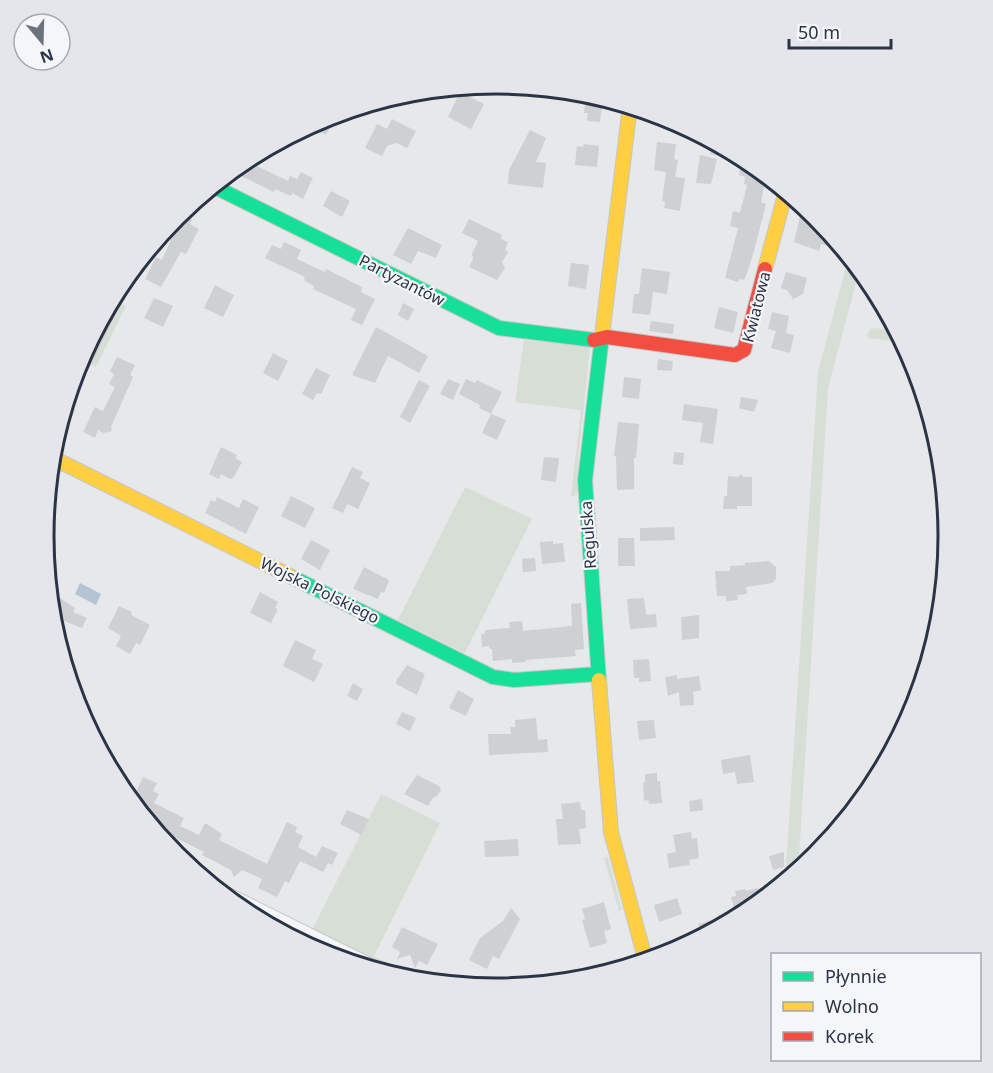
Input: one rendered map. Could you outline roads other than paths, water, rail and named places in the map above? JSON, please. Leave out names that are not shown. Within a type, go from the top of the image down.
[{"type":"street","name":"Regulska","points":[[629,114],[600,338],[585,480],[598,674],[614,847],[644,954]]},
{"type":"street","name":"Partyzantów","points":[[221,190],[499,328],[590,340],[600,338]]},
{"type":"street","name":"Kwiatowa","points":[[600,338],[608,337],[735,355],[742,353],[784,200]]},
{"type":"street","name":"Wojska Polskiego","points":[[61,462],[493,677],[514,680],[598,674]]},
{"type":"street","points":[[265,913],[336,949]]},
{"type":"water","points":[[80,583],[101,594],[96,605],[75,594]]}]
